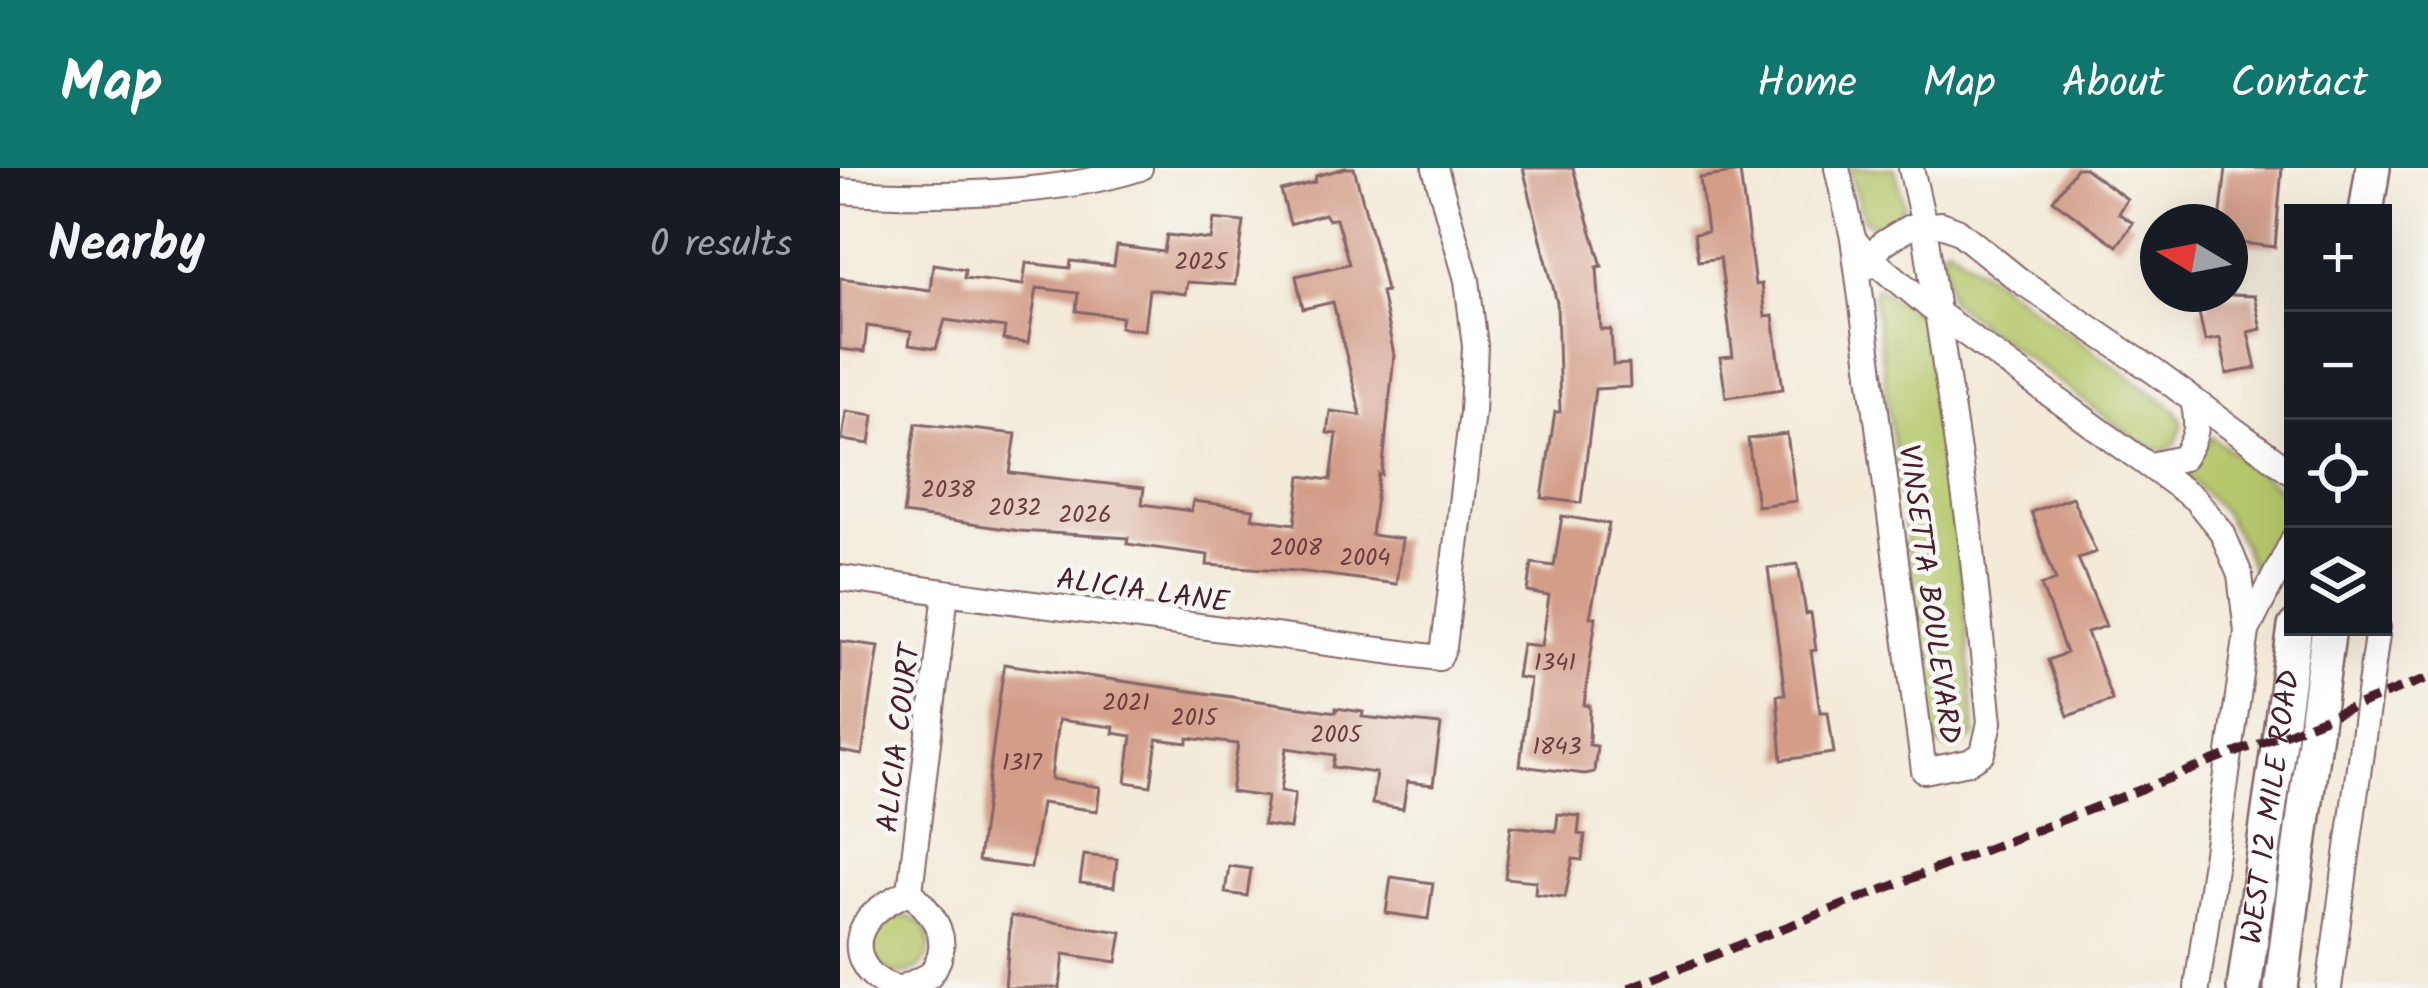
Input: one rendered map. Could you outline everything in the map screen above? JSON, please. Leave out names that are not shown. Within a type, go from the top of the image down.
[{"type":"main road","points":[[2367,204],[2373,168]]},
{"type":"main road","name":"WEST 12 MILE ROAD","points":[[2244,988],[2294,636]]},
{"type":"main road","name":"WEST 12 MILE ROAD","points":[[2281,988],[2328,636]]},
{"type":"street","points":[[840,191],[978,193],[1140,168]]},
{"type":"street","name":"ALICIA LANE","points":[[840,578],[1439,658],[1469,435],[1475,346],[1467,280],[1435,168]]},
{"type":"street","name":"VINSETTA BOULEVARD","points":[[1837,168],[1864,268],[1924,771],[1969,762],[1983,753],[1990,722],[1970,532],[1924,225],[1911,168]]},
{"type":"street","points":[[2197,988],[2247,632],[2240,575],[2222,532],[2195,499],[2151,465],[1936,312],[1864,268],[1896,235],[1924,225],[1958,230],[2018,279],[2284,467]]},
{"type":"street","points":[[2151,465],[2183,458],[2193,444],[2199,425],[2193,401]]},
{"type":"street","points":[[2247,632],[2284,558]]},
{"type":"street","name":"ALICIA COURT","points":[[910,891],[946,593]]},
{"type":"street","points":[[2329,988],[2377,636]]},
{"type":"street","points":[[910,891],[934,916],[942,947],[930,975],[900,988],[877,981],[868,972],[861,960],[859,937],[872,915],[910,891]]},
{"type":"green space","points":[[1849,168],[1895,168],[1904,204],[1895,224],[1879,228],[1864,220]]},
{"type":"green space","points":[[1947,245],[2176,410],[2183,424],[2176,443],[2164,450],[2145,446],[1950,301],[1942,249]]},
{"type":"green space","points":[[1877,287],[1924,323],[1964,594],[1975,736],[1956,750],[1939,745],[1932,734],[1873,292]]},
{"type":"green space","points":[[2212,437],[2284,492],[2284,527],[2258,586],[2242,544],[2222,511],[2184,472]]},
{"type":"green space","points":[[901,916],[922,924],[930,945],[922,966],[901,974],[880,966],[872,945],[880,924]]},
{"type":"building","points":[[1354,168],[1380,264],[1394,355],[1371,535],[1402,539],[1396,584],[1207,565],[1208,555],[1127,544],[1128,538],[1019,531],[903,514],[916,423],[1016,434],[1010,473],[1144,488],[1142,504],[1191,511],[1193,501],[1254,509],[1252,518],[1295,524],[1301,476],[1331,480],[1337,434],[1327,433],[1330,411],[1361,415],[1333,302],[1303,309],[1296,276],[1349,264],[1336,218],[1328,220],[1324,214],[1290,224],[1281,191]]},
{"type":"building","points":[[1523,168],[1573,168],[1602,266],[1597,267],[1601,330],[1611,330],[1613,365],[1629,364],[1630,387],[1595,389],[1581,503],[1542,498],[1555,412],[1560,412],[1557,303]]},
{"type":"building","points":[[2076,168],[2084,168],[2127,199],[2118,213],[2133,223],[2117,246],[2053,200]]},
{"type":"building","points":[[2226,168],[2282,168],[2275,247],[2248,244],[2248,204],[2222,204]]},
{"type":"building","points":[[1740,172],[1755,285],[1761,284],[1765,317],[1773,316],[1783,389],[1726,397],[1720,358],[1733,357],[1720,258],[1698,261],[1694,234],[1707,232],[1700,178]]},
{"type":"building","points":[[1214,219],[1244,222],[1235,285],[1187,282],[1185,294],[1149,289],[1144,330],[1120,327],[1122,317],[1076,311],[1078,293],[1037,288],[1028,343],[1003,340],[1005,328],[945,320],[936,349],[909,345],[911,332],[867,326],[864,352],[840,349],[840,278],[930,290],[933,264],[965,269],[964,278],[1023,285],[1026,263],[1114,266],[1117,246],[1164,252],[1167,235],[1211,240]]},
{"type":"building","points":[[2248,296],[2254,296],[2261,329],[2248,332],[2256,368],[2227,374],[2220,338],[2205,341],[2199,312],[2248,312]]},
{"type":"building","points":[[846,411],[874,415],[870,444],[842,440]]},
{"type":"building","points":[[1787,434],[1796,501],[1757,506],[1748,439]]},
{"type":"building","points":[[2072,497],[2096,552],[2078,558],[2106,626],[2087,632],[2112,700],[2068,716],[2048,660],[2066,653],[2041,585],[2056,580],[2031,512]]},
{"type":"building","points":[[1562,516],[1609,524],[1590,617],[1596,617],[1584,705],[1590,706],[1589,745],[1597,746],[1594,772],[1585,774],[1520,766],[1530,679],[1517,677],[1522,644],[1542,646],[1549,596],[1528,592],[1532,563],[1554,566]]},
{"type":"building","points":[[1798,564],[1806,614],[1811,613],[1820,712],[1828,712],[1834,753],[1782,760],[1777,695],[1785,694],[1768,568]]},
{"type":"building","points":[[840,641],[879,646],[862,755],[840,751]]},
{"type":"building","points":[[1004,664],[1441,725],[1433,785],[1407,782],[1403,809],[1372,804],[1376,773],[1333,767],[1335,755],[1287,748],[1281,791],[1295,793],[1290,829],[1263,825],[1267,797],[1231,792],[1238,744],[1157,739],[1151,786],[1126,782],[1132,736],[1113,733],[1114,727],[1058,720],[1051,779],[1100,787],[1097,811],[1041,803],[1031,868],[978,861]]},
{"type":"building","points":[[1558,814],[1580,816],[1578,834],[1585,835],[1582,860],[1573,859],[1565,897],[1535,894],[1536,881],[1505,878],[1511,826],[1556,831]]},
{"type":"building","points":[[1084,855],[1117,859],[1114,887],[1080,883]]},
{"type":"building","points":[[1229,866],[1251,869],[1247,896],[1225,893]]},
{"type":"building","points":[[1391,877],[1433,883],[1428,919],[1386,913]]},
{"type":"building","points":[[1011,916],[1122,932],[1117,962],[1064,954],[1060,988],[1005,988]]},
{"type":"railway","points":[[1629,988],[2428,678]]}]
